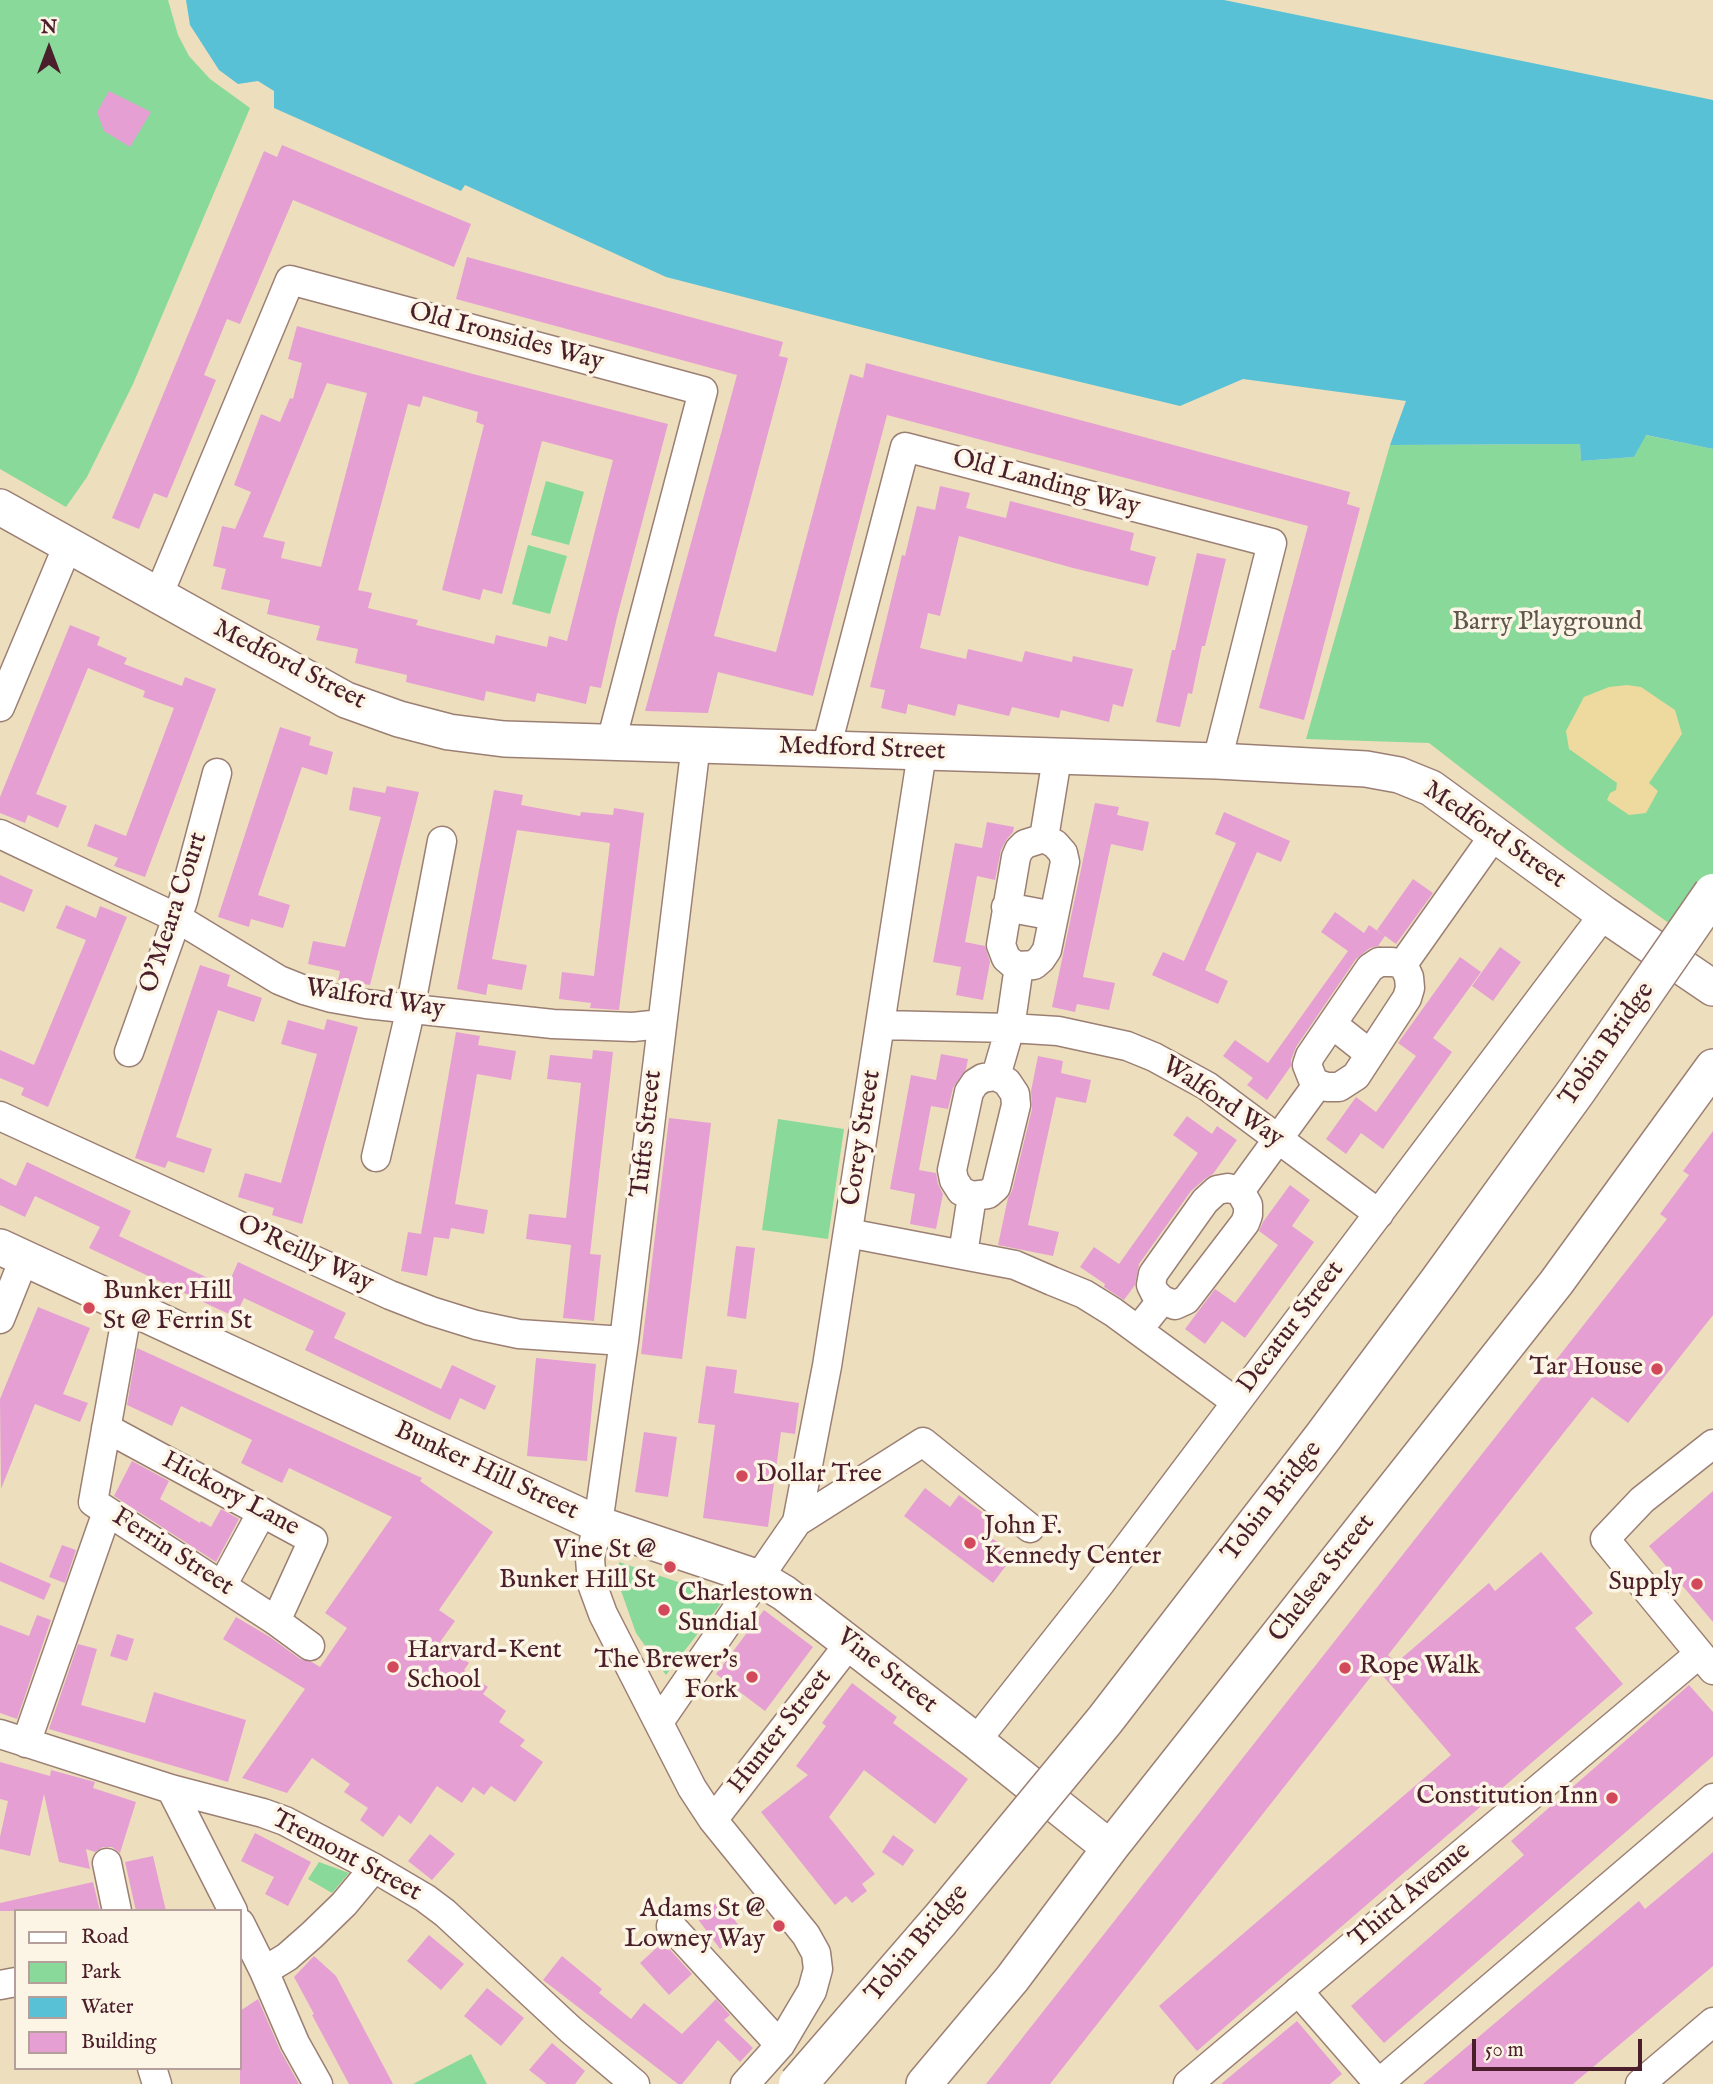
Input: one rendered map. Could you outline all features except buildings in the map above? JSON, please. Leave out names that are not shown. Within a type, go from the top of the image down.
[{"type":"highway","name":"Tobin Bridge","points":[[798,2084],[956,1902],[1200,1600],[1299,1471],[1519,1173],[1713,894]]},
{"type":"main road","name":"Medford Street","points":[[0,507],[346,700],[399,719],[449,732],[504,739],[1217,761],[1366,769],[1399,775],[1431,788],[1604,914],[1713,988]]},
{"type":"main road","name":"Chelsea Street","points":[[925,2084],[1012,1979],[1110,1848],[1548,1293],[1713,1068]]},
{"type":"main road","name":"Bunker Hill Street","points":[[12,1253],[598,1524]]},
{"type":"main road","name":"Vine Street","points":[[598,1524],[759,1578],[784,1593],[1110,1848]]},
{"type":"street","name":"Old Ironsides Way","points":[[158,596],[290,279],[702,391],[611,743]]},
{"type":"street","name":"Old Landing Way","points":[[825,749],[905,447],[1272,543],[1217,761]]},
{"type":"street","points":[[0,707],[68,545]]},
{"type":"street","name":"Tufts Street","points":[[598,1524],[624,1341],[696,744]]},
{"type":"street","name":"Corey Street","points":[[797,1522],[828,1366],[922,753]]},
{"type":"street","points":[[1044,838],[1057,758]]},
{"type":"street","name":"O'Meara Court","points":[[129,1052],[177,918],[217,774]]},
{"type":"street","name":"Walford Way","points":[[0,834],[177,918],[279,980],[332,998],[597,1027],[661,1024]]},
{"type":"street","points":[[1403,964],[1494,834]]},
{"type":"street","points":[[1044,838],[1063,853],[1065,862],[1046,950],[1034,965],[1019,966],[1006,958],[1001,945],[1006,907],[1019,850],[1025,844],[1044,838]]},
{"type":"street","points":[[376,1157],[410,1008],[442,841]]},
{"type":"street","points":[[1006,907],[1054,916]]},
{"type":"street","name":"Decatur Street","points":[[976,1741],[1099,1586],[1604,914]]},
{"type":"street","points":[[1379,962],[1403,964],[1409,977],[1407,998],[1356,1076],[1339,1087],[1318,1084],[1313,1080],[1307,1065],[1310,1056],[1370,968],[1379,962]]},
{"type":"street","points":[[996,1076],[1010,1028],[1019,966]]},
{"type":"street","points":[[1332,1024],[1370,1054]]},
{"type":"street","name":"Walford Way","points":[[881,1025],[1058,1031],[1127,1046],[1207,1086],[1274,1145],[1379,1214]]},
{"type":"street","points":[[996,1076],[1007,1082],[1015,1094],[1016,1105],[996,1187],[988,1194],[972,1196],[961,1191],[954,1180],[953,1170],[969,1092],[975,1083],[983,1078],[996,1076]]},
{"type":"street","points":[[1240,1191],[1318,1084]]},
{"type":"street","name":"O'Reilly Way","points":[[0,1116],[431,1311],[476,1325],[519,1334],[624,1341]]},
{"type":"street","points":[[1228,1188],[1240,1191],[1248,1205],[1245,1223],[1186,1300],[1175,1305],[1162,1300],[1151,1285],[1153,1274],[1205,1201],[1217,1190],[1228,1188]]},
{"type":"street","points":[[963,1254],[972,1196]]},
{"type":"street","points":[[848,1233],[1015,1265],[1052,1280],[1084,1294],[1236,1402]]},
{"type":"street","points":[[0,1319],[12,1253]]},
{"type":"street","points":[[1138,1330],[1162,1300]]},
{"type":"street","name":"Ferrin Street","points":[[128,1307],[93,1502],[310,1646]]},
{"type":"street","name":"Hickory Lane","points":[[106,1428],[313,1540],[276,1621]]},
{"type":"street","points":[[659,1722],[797,1522],[923,1441],[1030,1528]]},
{"type":"street","points":[[1706,1662],[1605,1539],[1642,1500],[1713,1444]]},
{"type":"street","points":[[13,1738],[107,1512]]},
{"type":"street","points":[[222,1586],[262,1512]]},
{"type":"street","name":"Bunker Hill Street","points":[[598,1524],[590,1558],[592,1584],[603,1614],[692,1788],[713,1820],[802,1928],[816,1953],[818,1969],[815,1985],[780,2045]]},
{"type":"street","name":"Hunter Street","points":[[713,1820],[849,1644]]},
{"type":"street","name":"Third Avenue","points":[[1188,2084],[1298,1991],[1706,1662]]},
{"type":"street","name":"Tremont Street","points":[[13,1738],[171,1789],[263,1813],[285,1821],[374,1868],[445,1913],[571,2030],[635,2084]]},
{"type":"street","points":[[171,1789],[232,1909]]},
{"type":"street","points":[[1298,1991],[1383,2080],[1713,1798]]},
{"type":"street","points":[[107,1863],[117,1909]]},
{"type":"street","points":[[264,1971],[287,1956],[344,1904],[374,1868]]},
{"type":"street","points":[[671,1926],[780,2045],[745,2084]]},
{"type":"street","points":[[242,1927],[295,2043],[318,2084]]},
{"type":"street","points":[[1640,2084],[1713,2022]]},
{"type":"green space","points":[[0,0],[168,0],[178,35],[189,56],[210,79],[250,108],[133,384],[87,477],[66,507],[0,469]]},
{"type":"green space","name":"Barry Playground","points":[[1645,435],[1713,449],[1713,888],[1684,934],[1567,850],[1429,743],[1306,739],[1390,445],[1580,444],[1581,461],[1634,457]]},
{"type":"green space","points":[[546,481],[584,492],[569,545],[531,535]]},
{"type":"green space","points":[[528,545],[567,556],[550,614],[512,604]]},
{"type":"green space","points":[[778,1119],[844,1129],[828,1239],[762,1230]]},
{"type":"green space","points":[[619,1562],[725,1598],[666,1675],[636,1633],[619,1585]]},
{"type":"green space","points":[[319,1862],[349,1873],[332,1893],[308,1879]]},
{"type":"green space","points":[[471,2054],[487,2084],[413,2084]]},
{"type":"sand","points":[[1609,687],[1641,687],[1675,710],[1682,734],[1649,783],[1658,791],[1646,813],[1629,815],[1607,800],[1610,793],[1616,790],[1617,783],[1569,749],[1566,731],[1584,697]]},
{"type":"water","points":[[186,0],[1224,0],[1713,100],[1713,449],[1646,435],[1634,457],[1581,461],[1580,444],[1390,445],[1406,401],[1243,379],[1180,406],[666,277],[465,185],[461,191],[274,108],[274,91],[258,81],[238,84],[219,70],[190,25]]},
{"type":"place","name":"Bunker Hill St @ Ferrin St","points":[[89,1308]]},
{"type":"place","name":"Tar House","points":[[1657,1369]]},
{"type":"place","name":"Dollar Tree","points":[[742,1476]]},
{"type":"place","name":"John F. Kennedy Center","points":[[970,1543]]},
{"type":"place","name":"Vine St @ Bunker Hill St","points":[[670,1567]]},
{"type":"place","name":"Supply","points":[[1697,1584]]},
{"type":"place","name":"Charlestown Sundial","points":[[664,1610]]},
{"type":"place","name":"Harvard-Kent School","points":[[393,1667]]},
{"type":"place","name":"Rope Walk","points":[[1345,1668]]},
{"type":"place","name":"The Brewer's Fork","points":[[752,1677]]},
{"type":"place","name":"Constitution Inn","points":[[1612,1798]]},
{"type":"place","name":"Adams St @ Lowney Way","points":[[779,1926]]}]
